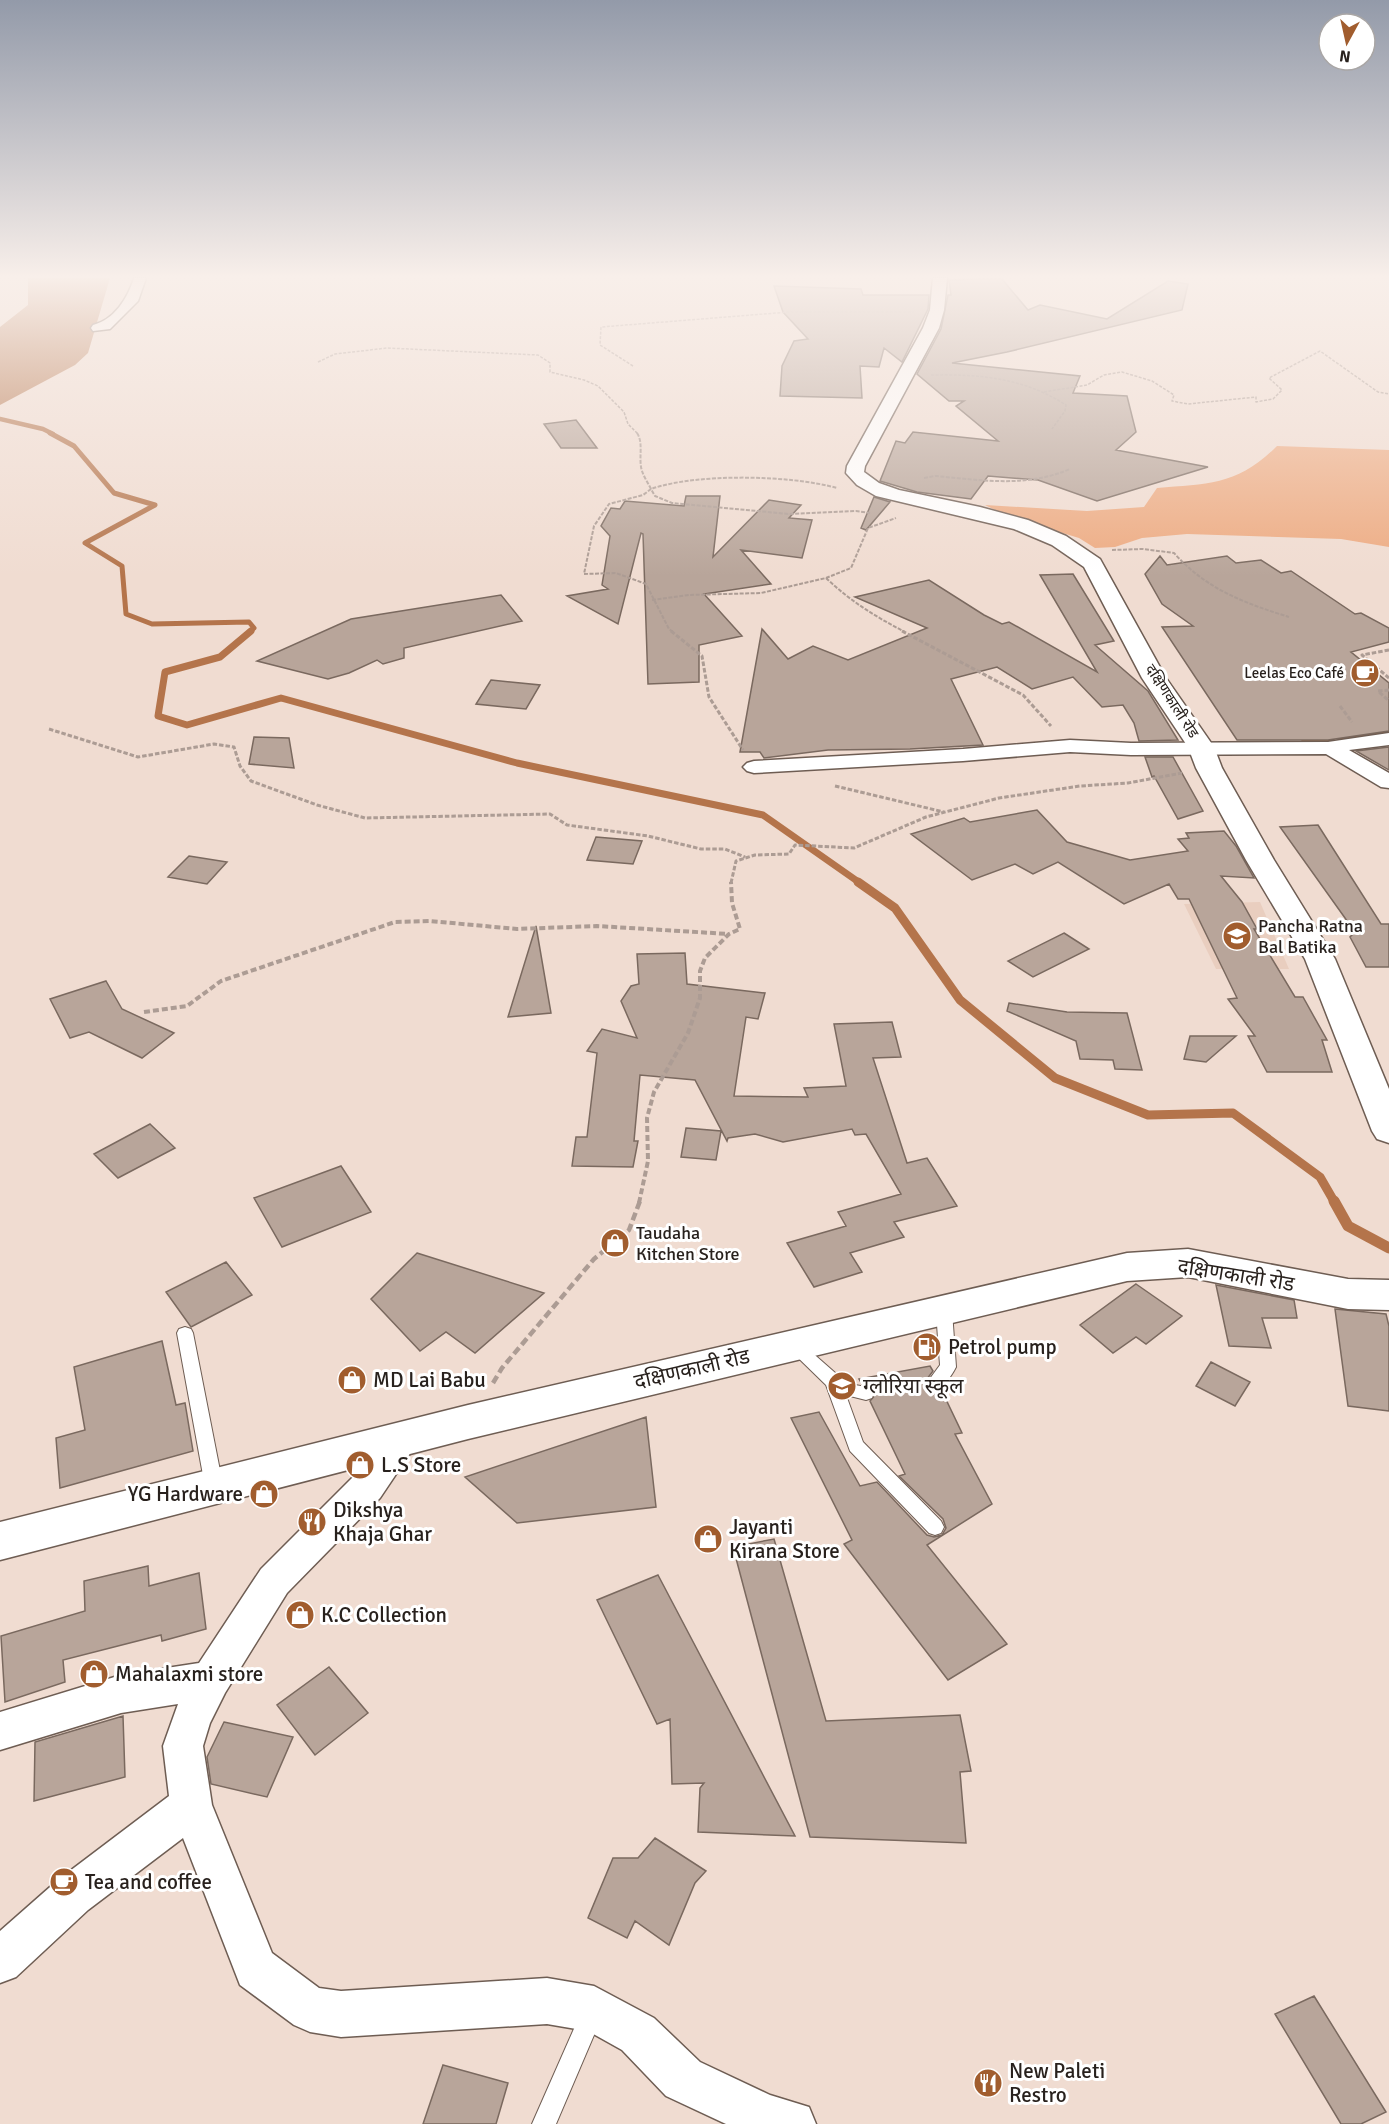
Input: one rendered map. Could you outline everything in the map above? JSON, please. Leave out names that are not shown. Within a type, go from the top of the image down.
[{"type":"main road","points":[[870,486],[855,473],[856,466],[906,377]]},
{"type":"main road","name":"दक्षिणकाली रोड","points":[[870,486],[890,494],[1015,523],[1064,542],[1093,563],[1154,678],[1205,758],[1260,860],[1320,959],[1389,1131]]},
{"type":"main road","name":"दक्षिणकाली रोड","points":[[0,1541],[404,1437],[1127,1267],[1188,1263],[1348,1294],[1389,1295]]},
{"type":"street","points":[[754,767],[963,755],[1070,746],[1131,749],[1205,758],[1330,748],[1389,739]]},
{"type":"street","points":[[1330,748],[1389,782]]},
{"type":"street","points":[[404,1437],[367,1486],[274,1581],[211,1680],[191,1719],[183,1746],[191,1805],[256,1970],[310,2009],[341,2014],[547,2001],[594,2009],[638,2034],[683,2079],[766,2118],[792,2124]]},
{"type":"street","points":[[0,1731],[121,1694],[211,1680]]},
{"type":"street","points":[[0,1961],[73,1895],[191,1805]]},
{"type":"lane","points":[[937,1380],[948,1367],[948,1338],[944,1311]]},
{"type":"lane","points":[[185,1333],[213,1486]]},
{"type":"lane","points":[[794,1346],[834,1384],[855,1392],[866,1393]]},
{"type":"lane","points":[[834,1384],[856,1446],[935,1527]]},
{"type":"lane","points":[[544,2124],[594,2009]]},
{"type":"path","points":[[572,377],[598,386],[624,412],[628,424],[641,440],[639,454],[642,472],[655,496],[672,503],[789,514],[856,511],[877,514]]},
{"type":"path","points":[[982,377],[1010,379],[1044,392],[1066,405],[1065,411],[1052,429]]},
{"type":"path","points":[[1044,392],[1087,385],[1100,377]]},
{"type":"path","points":[[1139,377],[1152,381],[1174,395],[1172,401],[1188,404],[1256,397],[1256,402],[1273,399],[1281,390],[1269,378],[1271,377]]},
{"type":"path","points":[[1357,377],[1378,392],[1389,394]]},
{"type":"path","points":[[870,486],[908,485],[926,476],[1021,481],[1050,479],[1070,469]]},
{"type":"path","points":[[754,767],[710,697],[702,656],[669,629],[652,600],[646,584],[616,573],[584,574],[594,526],[609,504],[643,495],[657,484],[748,480],[804,481],[837,488]]},
{"type":"path","points":[[652,600],[689,595],[761,593],[826,578],[851,568],[868,528],[898,517],[888,515]]},
{"type":"path","points":[[1080,552],[1143,549],[1174,553],[1191,574],[1232,598],[1289,617]]},
{"type":"path","points":[[826,578],[846,597],[869,613],[1023,695],[1070,746]]},
{"type":"path","points":[[1389,650],[1362,655],[1389,678]]},
{"type":"path","points":[[1389,690],[1378,691],[1389,701]]},
{"type":"path","points":[[49,729],[99,743],[136,757],[168,755],[209,743],[228,744],[234,747],[240,766],[251,781],[317,805],[365,818],[549,814],[567,825],[648,836],[701,849],[724,849],[746,857]]},
{"type":"path","points":[[468,1422],[502,1368],[540,1322],[594,1259],[629,1230],[640,1201],[648,1161],[647,1118],[654,1092],[688,1033],[700,998],[700,971],[705,958],[729,934],[740,929],[729,892],[729,878],[736,861],[746,857],[789,854],[795,845],[854,848],[926,818],[999,798],[1080,786],[1128,783],[1205,758]]},
{"type":"path","points":[[833,786],[945,812]]},
{"type":"path","points":[[144,1012],[187,1006],[220,981],[395,922],[430,921],[517,929],[597,926],[729,934]]},
{"type":"shaded area","points":[[0,377],[52,377],[0,405]]},
{"type":"shaded area","points":[[1277,446],[1389,450],[1389,547],[1341,539],[1187,534],[1142,538],[1115,547],[1095,548],[1079,538],[1007,516],[985,505],[1087,511],[1144,507],[1157,488],[1222,480],[1249,468]]},
{"type":"shaded area","name":"Pancha Ratna Bal Batika","points":[[1260,902],[1289,969],[1216,969],[1184,904]]},
{"type":"building","points":[[781,377],[861,377],[862,398],[780,396]]},
{"type":"building","points":[[921,377],[1080,377],[1073,393],[1127,396],[1136,432],[1116,450],[1208,467],[1097,501],[1038,480],[988,476],[971,499],[917,492],[880,481],[896,441],[905,443],[913,432],[998,441],[956,406],[964,401],[949,401]]},
{"type":"building","points":[[576,420],[597,448],[561,448],[544,424]]},
{"type":"building","points":[[686,496],[720,496],[713,557],[769,500],[801,505],[789,518],[812,520],[802,558],[741,550],[771,584],[704,594],[742,636],[699,645],[699,682],[648,684],[643,534],[641,533],[618,624],[567,596],[608,589],[602,585],[610,536],[601,526],[611,508],[620,509],[625,501],[684,506]]},
{"type":"building","points":[[874,497],[890,502],[866,530],[861,528]]},
{"type":"building","points":[[1160,556],[1167,565],[1227,556],[1236,563],[1261,560],[1281,573],[1291,571],[1355,614],[1361,613],[1389,628],[1389,642],[1351,652],[1389,683],[1389,731],[1328,740],[1237,740],[1162,627],[1193,626],[1162,604],[1145,574]]},
{"type":"building","points":[[1073,574],[1114,641],[1095,645],[1148,691],[1178,740],[1139,741],[1134,723],[1123,705],[1102,707],[1073,677],[1032,689],[997,667],[951,679],[983,745],[828,750],[764,758],[760,752],[740,752],[762,629],[788,659],[813,646],[848,660],[927,628],[855,597],[929,580],[984,615],[1002,624],[1009,622],[1097,672],[1040,575]]},
{"type":"building","points":[[501,595],[522,621],[404,648],[404,658],[383,664],[377,660],[349,673],[328,679],[257,661],[351,619]]},
{"type":"building","points":[[491,680],[540,685],[526,709],[476,704]]},
{"type":"building","points":[[254,737],[289,738],[294,768],[249,764]]},
{"type":"building","points":[[1389,747],[1389,770],[1356,751]]},
{"type":"building","points":[[1145,757],[1173,757],[1203,811],[1178,819],[1154,776],[1152,777]]},
{"type":"building","points":[[1037,810],[1067,842],[1130,860],[1188,851],[1178,839],[1189,838],[1186,833],[1224,831],[1236,846],[1254,878],[1221,876],[1242,902],[1257,929],[1254,929],[1295,997],[1303,997],[1327,1040],[1322,1040],[1332,1072],[1267,1072],[1248,1036],[1255,1036],[1228,999],[1237,998],[1189,899],[1178,899],[1169,884],[1124,904],[1058,862],[1033,874],[1015,864],[972,880],[911,834],[964,818],[970,822]]},
{"type":"building","points":[[1318,825],[1381,924],[1389,924],[1389,967],[1366,967],[1350,937],[1355,932],[1280,827]]},
{"type":"building","points":[[596,837],[642,841],[633,864],[587,860]]},
{"type":"building","points":[[189,856],[227,862],[207,884],[168,877]]},
{"type":"building","points":[[536,926],[551,1013],[508,1017]]},
{"type":"building","points":[[1064,933],[1089,949],[1033,977],[1008,961]]},
{"type":"building","points":[[685,953],[687,984],[765,993],[758,1019],[746,1017],[734,1096],[808,1097],[804,1088],[846,1086],[834,1024],[892,1022],[901,1057],[873,1058],[907,1163],[927,1158],[957,1206],[894,1222],[904,1237],[850,1253],[862,1272],[814,1287],[787,1243],[846,1226],[838,1212],[901,1194],[866,1134],[855,1135],[852,1129],[783,1142],[755,1134],[728,1138],[727,1141],[695,1080],[640,1075],[634,1141],[638,1141],[633,1167],[572,1166],[576,1137],[587,1137],[597,1053],[587,1051],[602,1029],[637,1038],[621,1001],[631,986],[639,984],[637,954]]},
{"type":"building","points":[[106,981],[122,1009],[174,1033],[142,1058],[89,1032],[70,1038],[50,999]]},
{"type":"building","points":[[1009,1003],[1067,1012],[1127,1013],[1142,1070],[1115,1069],[1113,1060],[1080,1059],[1076,1041],[1007,1011]]},
{"type":"building","points":[[1190,1036],[1236,1036],[1206,1062],[1184,1059]]},
{"type":"building","points":[[150,1124],[175,1148],[118,1178],[94,1154]]},
{"type":"building","points":[[686,1128],[721,1131],[716,1160],[681,1157]]},
{"type":"building","points":[[341,1166],[371,1212],[282,1247],[254,1198]]},
{"type":"building","points":[[417,1253],[544,1293],[475,1353],[446,1332],[420,1351],[371,1299]]},
{"type":"building","points":[[226,1262],[252,1295],[191,1327],[166,1292]]},
{"type":"building","points":[[1136,1284],[1182,1316],[1146,1344],[1136,1337],[1113,1353],[1080,1325]]},
{"type":"building","points":[[1216,1285],[1294,1300],[1297,1318],[1262,1318],[1271,1348],[1229,1346]]},
{"type":"building","points":[[1335,1309],[1386,1314],[1389,1326],[1389,1411],[1348,1406]]},
{"type":"building","points":[[162,1341],[176,1405],[185,1403],[193,1451],[60,1488],[56,1438],[85,1430],[74,1367]]},
{"type":"building","points":[[1211,1362],[1250,1382],[1235,1406],[1196,1386]]},
{"type":"building","points":[[930,1366],[933,1371],[927,1379],[929,1386],[940,1387],[962,1433],[955,1434],[992,1504],[927,1545],[1007,1644],[948,1680],[844,1544],[852,1540],[791,1418],[819,1412],[860,1486],[877,1482],[927,1535],[934,1537],[942,1535],[946,1528],[943,1519],[899,1476],[905,1474],[870,1401],[876,1394],[874,1387],[862,1384],[859,1379]]},
{"type":"building","points":[[646,1417],[656,1507],[517,1523],[465,1477]]},
{"type":"building","points":[[774,1539],[826,1721],[960,1715],[971,1771],[960,1772],[966,1843],[810,1837],[733,1547]]},
{"type":"building","points":[[148,1566],[149,1586],[199,1573],[206,1629],[162,1641],[161,1635],[63,1660],[65,1682],[5,1702],[1,1636],[85,1611],[84,1581]]},
{"type":"building","points":[[658,1575],[795,1836],[698,1832],[700,1788],[704,1783],[672,1784],[670,1719],[657,1724],[597,1600]]},
{"type":"building","points":[[329,1667],[368,1713],[315,1755],[277,1705]]},
{"type":"building","points":[[123,1716],[125,1777],[34,1801],[35,1742]]},
{"type":"building","points":[[224,1722],[293,1737],[267,1797],[211,1784],[207,1757]]},
{"type":"building","points":[[655,1838],[706,1871],[695,1883],[669,1945],[635,1921],[627,1938],[588,1918],[613,1858],[638,1858]]},
{"type":"building","points":[[1314,1996],[1386,2112],[1361,2124],[1341,2124],[1275,2014]]},
{"type":"building","points":[[443,2065],[508,2083],[496,2124],[423,2124]]},
{"type":"waterway","points":[[0,419],[43,429],[53,434]]},
{"type":"waterway","points":[[50,433],[74,446],[114,493],[155,505],[85,543],[122,566],[126,614],[152,624],[249,622],[254,628],[249,632]]},
{"type":"waterway","points":[[251,631],[220,657],[165,672],[158,716],[187,725],[281,698],[517,763],[763,815],[860,883]]},
{"type":"waterway","points":[[1342,739],[1389,734]]},
{"type":"waterway","points":[[1304,743],[1331,740]]},
{"type":"waterway","points":[[858,882],[895,908],[960,1000],[1055,1078],[1148,1115],[1233,1113],[1320,1177],[1335,1203]]},
{"type":"waterway","points":[[1334,1201],[1348,1226],[1389,1248]]},
{"type":"place","name":"Leelas Eco Café","points":[[1365,673]]},
{"type":"place","name":"Pancha Ratna Bal Batika","points":[[1237,936]]},
{"type":"place","name":"Taudaha Kitchen Store","points":[[615,1243]]},
{"type":"place","name":"Petrol pump","points":[[927,1347]]},
{"type":"place","name":"MD Lai Babu","points":[[352,1380]]},
{"type":"place","name":"ग्लोरिया स्कूल","points":[[842,1386]]},
{"type":"place","name":"L.S Store","points":[[360,1465]]},
{"type":"place","name":"YG Hardware","points":[[264,1494]]},
{"type":"place","name":"Dikshya Khaja Ghar","points":[[312,1522]]},
{"type":"place","name":"Jayanti Kirana Store","points":[[708,1539]]},
{"type":"place","name":"K.C Collection","points":[[300,1615]]},
{"type":"place","name":"Mahalaxmi store","points":[[94,1674]]},
{"type":"place","name":"Tea and coffee","points":[[64,1882]]},
{"type":"place","name":"New Paleti Restro","points":[[988,2083]]}]
